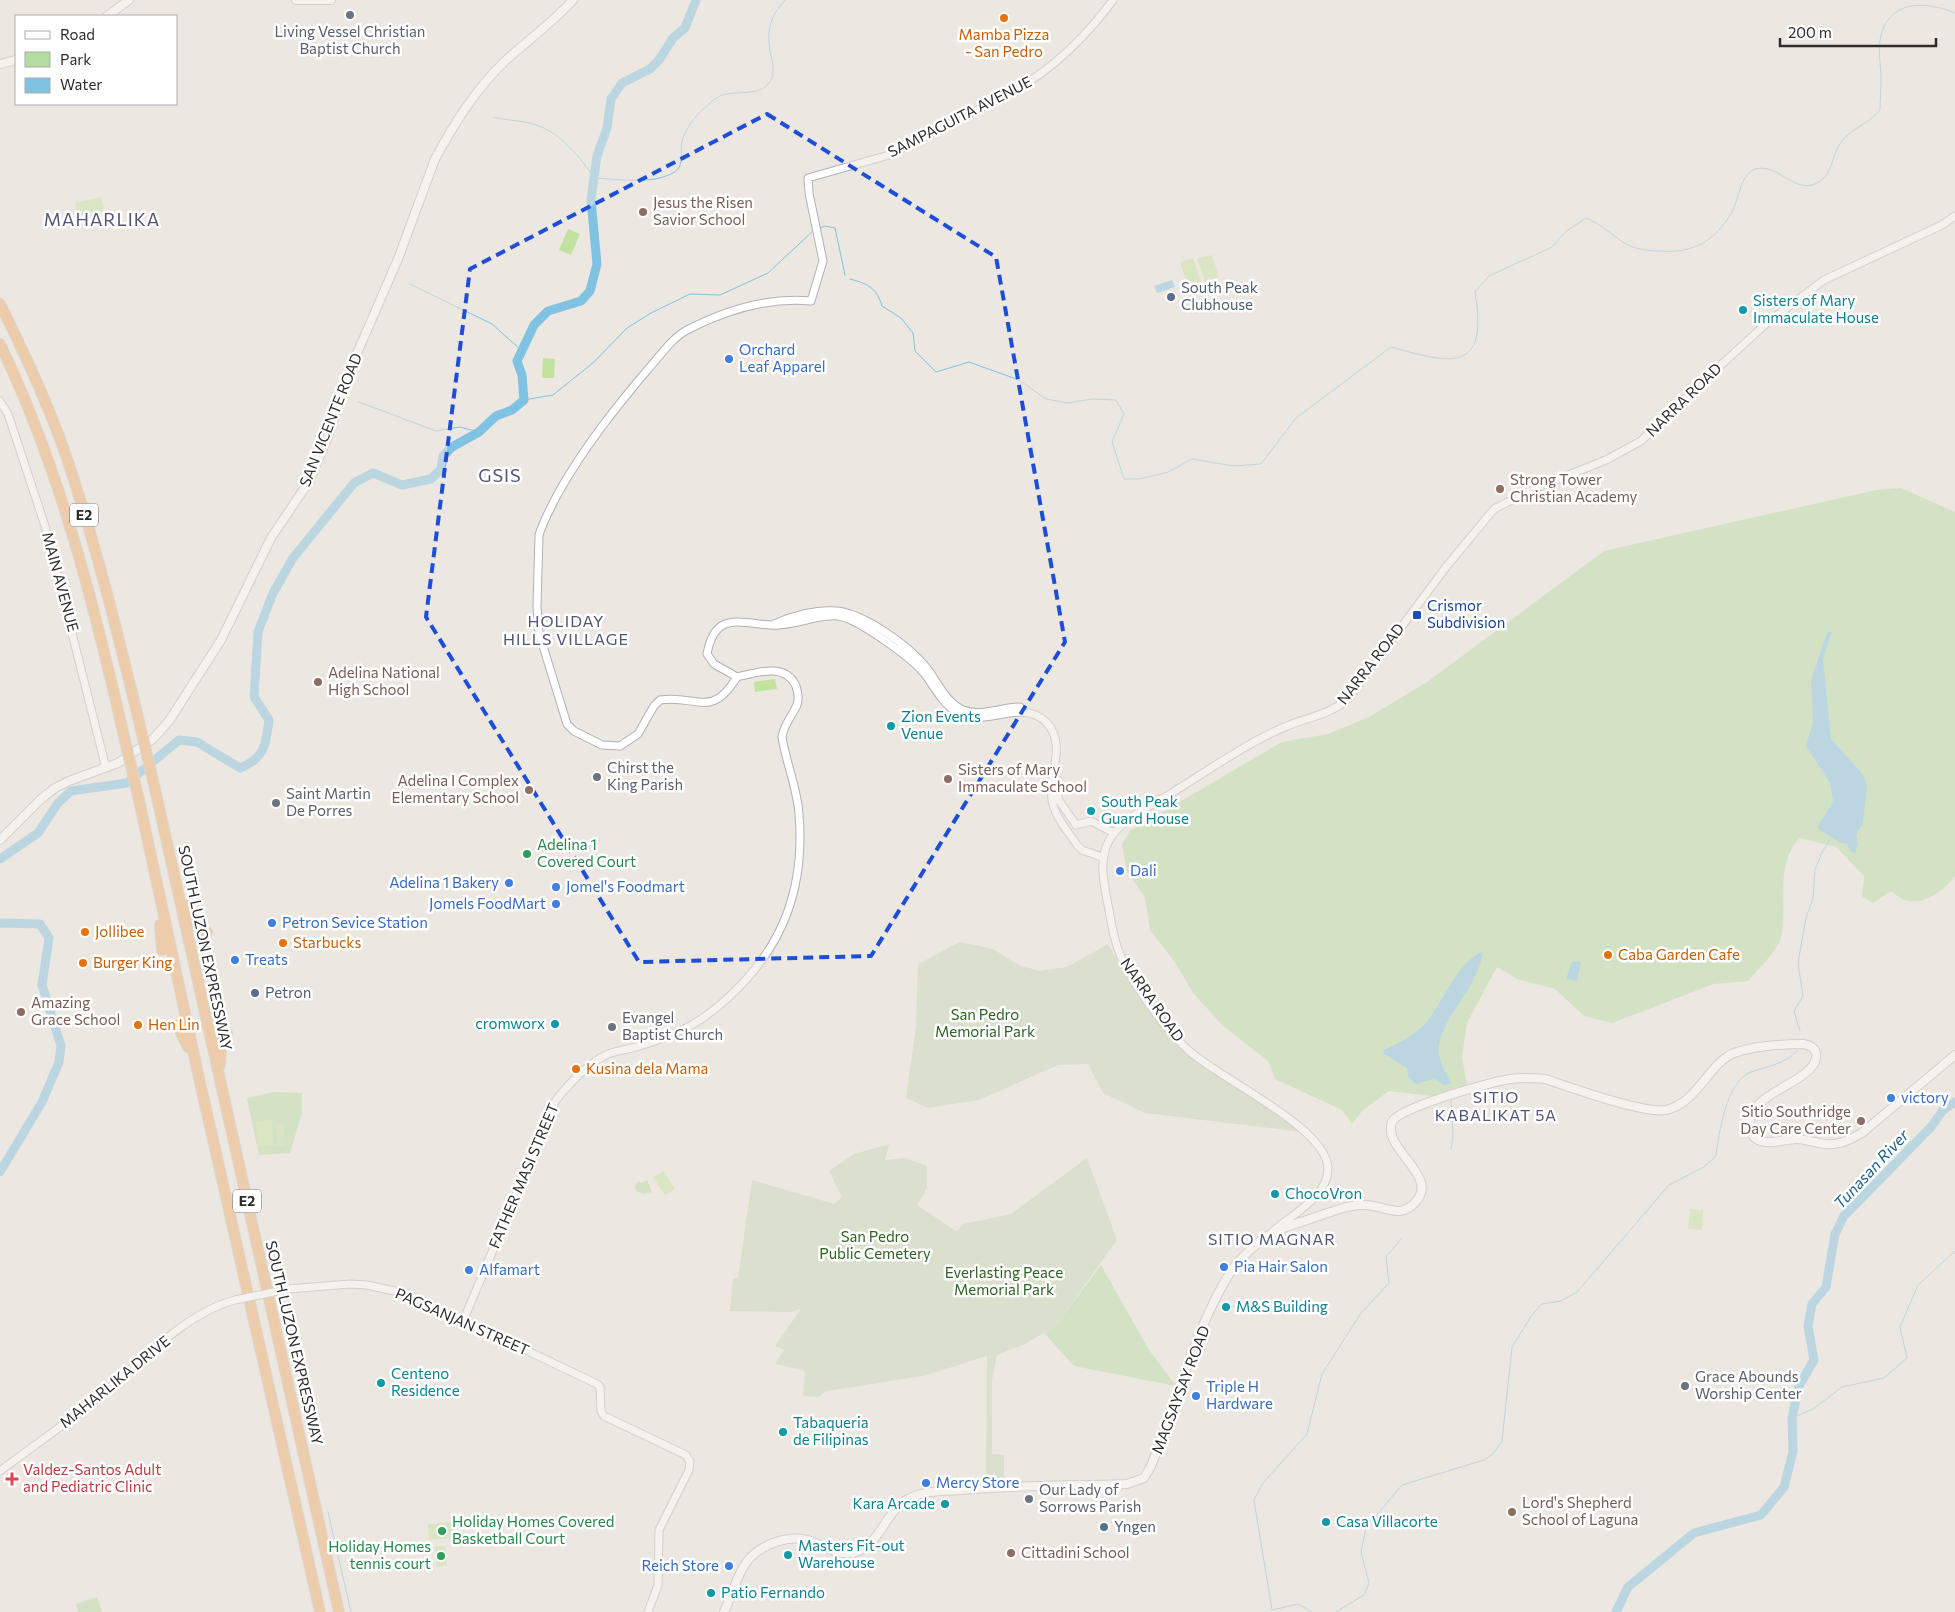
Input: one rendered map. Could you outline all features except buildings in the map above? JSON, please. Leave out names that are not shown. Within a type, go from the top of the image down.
[{"type":"highway","name":"SOUTH LUZON EXPRESSWAY","points":[[0,304],[26,356],[64,450],[117,629],[173,865],[223,1099],[339,1612]]},
{"type":"highway","name":"E2","points":[[0,344],[33,422],[72,530],[100,633],[320,1612]]},
{"type":"highway","points":[[173,865],[195,925],[200,931],[207,932]]},
{"type":"highway","points":[[154,869],[162,950]]},
{"type":"highway","points":[[177,1025],[199,1078]]},
{"type":"highway","points":[[223,1099],[219,1056],[221,1042],[227,1033]]},
{"type":"main road","points":[[108,15],[129,0]]},
{"type":"main road","points":[[296,0],[331,0]]},
{"type":"main road","name":"SAN VICENTE ROAD","points":[[0,840],[55,788],[106,768],[137,752],[153,739],[169,721],[221,640],[271,538],[310,480],[328,436],[355,358],[391,277],[435,159],[444,142],[481,87],[504,63],[573,0]]},
{"type":"main road","points":[[0,64],[15,60]]},
{"type":"main road","name":"MAGSAYSAY ROAD","points":[[724,1612],[743,1565],[758,1551],[768,1545],[791,1539],[812,1541],[841,1553],[854,1552],[865,1547],[900,1505],[916,1495],[1006,1486],[1128,1484],[1144,1478],[1151,1466],[1199,1340],[1227,1278],[1240,1260],[1266,1237],[1290,1226],[1348,1207],[1368,1205],[1398,1211],[1411,1207],[1420,1194],[1420,1177],[1396,1144],[1392,1135],[1392,1121],[1408,1110],[1504,1080],[1529,1077],[1545,1079],[1646,1108],[1665,1110],[1686,1100],[1713,1069],[1730,1056],[1748,1050],[1809,1044],[1815,1050],[1817,1058],[1814,1063],[1805,1073],[1760,1104],[1750,1117],[1749,1129],[1758,1140],[1768,1143],[1799,1138],[1835,1144],[1849,1140],[1863,1132],[1955,1055]]},
{"type":"street","name":"SAMPAGUITA AVENUE","points":[[737,678],[729,690],[717,700],[704,704],[681,699],[660,700],[654,706],[638,734],[620,746],[602,746],[574,731],[565,720],[539,633],[537,607],[539,535],[548,512],[592,437],[664,351],[685,331],[750,306],[777,300],[811,301],[823,260],[809,193],[808,178],[889,155],[1037,78],[1069,52],[1085,36],[1112,0]]},
{"type":"street","name":"NARRA ROAD","points":[[1266,1237],[1319,1193],[1327,1176],[1326,1156],[1308,1132],[1210,1068],[1175,1037],[1140,988],[1118,951],[1102,874],[1102,857],[1114,833],[1135,816],[1229,758],[1287,726],[1335,710],[1348,699],[1446,567],[1494,509],[1536,488],[1606,460],[1641,441],[1768,322],[1824,280],[1942,225],[1955,216]]},
{"type":"street","name":"MAIN AVENUE","points":[[0,401],[8,414],[45,526],[106,768]]},
{"type":"street","points":[[771,625],[785,619],[826,612],[839,611],[858,617],[910,651],[928,668],[948,699],[957,707],[966,711],[979,712],[1026,708],[1044,715],[1057,731],[1060,740],[1058,799],[1076,825],[1073,840]]},
{"type":"street","points":[[737,678],[709,659],[707,654],[709,645],[718,629],[732,621],[739,620],[784,625],[826,616],[846,618],[857,622],[915,664],[944,702],[956,712],[974,718],[1018,712],[1032,714],[1041,718],[1047,724],[1056,741],[1052,790],[1053,804],[1056,812],[1073,840],[1082,850],[1102,857]]},
{"type":"street","name":"FATHER MASI STREET","points":[[464,1319],[556,1100],[569,1084],[607,1054],[651,1043],[678,1032],[723,1003],[761,964],[774,946],[796,884],[799,837],[796,792],[782,737],[783,729],[798,704],[798,693],[793,680],[780,671],[764,672],[737,678]]},
{"type":"street","points":[[1076,825],[1091,821],[1114,833]]},
{"type":"street","name":"PAGSANJAN STREET","points":[[235,1300],[288,1289],[350,1284],[394,1290],[464,1319],[600,1386],[602,1411],[608,1418],[686,1456],[690,1462],[689,1470],[659,1530],[658,1585],[648,1612]]},
{"type":"street","name":"MAHARLIKA DRIVE","points":[[0,1471],[97,1399],[173,1334],[208,1311],[235,1300]]},
{"type":"highlighted area","points":[[767,114],[996,257],[1065,642],[871,956],[639,962],[426,617],[470,269]]},
{"type":"green space","points":[[101,197],[104,210],[78,216],[75,203]]},
{"type":"green space","points":[[568,229],[580,234],[571,255],[559,250]]},
{"type":"green space","points":[[1212,255],[1219,277],[1205,281],[1197,259]]},
{"type":"green space","points":[[1193,258],[1202,284],[1189,289],[1180,262]]},
{"type":"green space","points":[[543,358],[555,359],[554,378],[542,378]]},
{"type":"green space","points":[[1901,488],[1955,512],[1955,876],[1933,896],[1920,901],[1912,901],[1903,899],[1891,891],[1873,903],[1862,897],[1864,876],[1836,847],[1800,838],[1792,848],[1784,873],[1781,938],[1772,954],[1748,981],[1714,984],[1612,1023],[1584,1016],[1555,989],[1517,979],[1497,967],[1467,1023],[1462,1057],[1467,1085],[1431,1096],[1389,1091],[1363,1110],[1352,1124],[1342,1110],[1275,1079],[1268,1061],[1223,1026],[1193,993],[1176,964],[1150,930],[1145,897],[1127,872],[1122,844],[1130,831],[1282,742],[1328,734],[1369,717],[1427,682],[1604,551],[1876,490]]},
{"type":"green space","points":[[775,679],[777,689],[755,692],[754,682]]},
{"type":"green space","name":"San Pedro Memorial Park","points":[[960,942],[993,949],[1019,965],[1039,971],[1067,967],[1108,944],[1129,982],[1172,1041],[1194,1060],[1304,1132],[1145,1113],[1103,1093],[1088,1064],[1058,1065],[979,1100],[928,1108],[906,1098],[916,1026],[918,964]]},
{"type":"green space","points":[[274,1092],[302,1093],[302,1113],[290,1153],[259,1155],[247,1098]]},
{"type":"green space","points":[[272,1120],[274,1145],[258,1147],[256,1121]]},
{"type":"green space","points":[[283,1125],[285,1145],[277,1146],[276,1126]]},
{"type":"green space","points":[[889,1144],[885,1160],[905,1158],[927,1166],[927,1188],[917,1205],[957,1232],[963,1224],[1011,1214],[1087,1158],[1117,1240],[1056,1325],[1027,1343],[997,1355],[992,1380],[992,1454],[1004,1455],[1004,1479],[986,1482],[987,1356],[923,1376],[827,1391],[818,1397],[803,1396],[805,1371],[775,1364],[784,1350],[775,1346],[801,1309],[791,1312],[730,1311],[733,1278],[738,1278],[752,1180],[834,1204],[842,1197],[829,1171],[854,1154]]},
{"type":"green space","points":[[664,1171],[675,1189],[665,1195],[653,1177]]},
{"type":"green space","points":[[647,1180],[652,1192],[643,1194],[636,1191],[635,1185],[639,1181],[641,1183]]},
{"type":"green space","points":[[1690,1209],[1703,1210],[1702,1230],[1688,1229]]},
{"type":"green space","points":[[1101,1265],[1149,1350],[1176,1386],[1074,1366],[1044,1333],[1056,1325]]},
{"type":"green space","name":"Holiday Homes Covered Basketball Court","points":[[455,1522],[456,1538],[429,1540],[428,1524]]},
{"type":"green space","name":"Holiday Homes tennis court","points":[[445,1546],[447,1565],[437,1567],[435,1547]]},
{"type":"green space","points":[[97,1597],[102,1612],[78,1612],[76,1604]]},
{"type":"water","points":[[1172,280],[1175,287],[1157,293],[1154,286]]},
{"type":"water","points":[[1832,631],[1823,659],[1831,739],[1861,772],[1867,784],[1863,824],[1856,834],[1858,844],[1855,853],[1850,851],[1847,844],[1839,842],[1817,828],[1833,801],[1830,783],[1806,746],[1813,722],[1811,680],[1827,633]]},
{"type":"water","points":[[1483,952],[1480,966],[1474,979],[1446,1024],[1439,1047],[1442,1066],[1451,1083],[1445,1086],[1434,1079],[1415,1084],[1408,1076],[1407,1068],[1384,1054],[1383,1050],[1404,1040],[1423,1026],[1466,964],[1474,956]]},
{"type":"water","points":[[1572,961],[1581,962],[1577,981],[1566,979]]},
{"type":"waterway","points":[[0,859],[38,833],[58,803],[71,791],[127,783],[179,740],[197,742],[240,768],[255,760],[263,749],[269,720],[254,697],[258,632],[273,593],[293,558],[354,483],[373,473],[402,485],[431,479],[441,469],[443,456],[452,447],[479,432],[496,416],[512,410],[524,400],[522,375],[517,361],[534,325],[548,311],[581,301],[590,291],[597,264],[591,200],[597,156],[607,128],[611,99],[622,83],[650,69],[659,60],[673,38],[685,28],[696,0]]},
{"type":"waterway","points":[[493,117],[531,123],[554,134],[576,154],[594,178],[644,180],[664,177],[673,173],[680,166],[685,133],[704,108],[720,96],[756,91],[768,85],[772,78],[773,70],[769,40],[770,26],[775,13],[785,0]]},
{"type":"waterway","points":[[850,279],[874,290],[882,306],[901,318],[913,333],[915,351],[936,372],[969,362],[1019,380],[1046,399],[1068,403],[1092,399],[1116,400],[1124,414],[1112,442],[1124,479],[1140,479],[1168,472],[1192,459],[1234,466],[1261,464],[1296,418],[1391,347],[1431,357],[1448,359],[1461,357],[1470,350],[1476,338],[1478,319],[1475,292],[1489,276],[1552,247],[1565,232],[1586,218],[1623,242],[1636,248],[1652,251],[1683,250],[1702,243],[1726,222],[1732,212],[1744,179],[1751,171],[1759,168],[1767,169],[1799,184],[1807,186],[1815,184],[1826,175],[1838,146],[1846,136],[1871,119],[1880,110],[1879,45],[1884,27],[1890,17],[1899,10],[1919,5],[1931,6],[1955,13]]},
{"type":"waterway","points":[[820,228],[825,226],[835,228],[845,275]]},
{"type":"waterway","points":[[524,400],[553,395],[594,362],[627,328],[651,313],[690,294],[720,295],[768,273],[814,230]]},
{"type":"waterway","points":[[410,284],[492,324],[520,349]]},
{"type":"waterway","points":[[359,402],[436,431],[460,427],[479,432]]},
{"type":"waterway","points":[[1800,1031],[1794,1011],[1803,996],[1798,963],[1806,918],[1813,898],[1815,870],[1822,852],[1831,838]]},
{"type":"waterway","points":[[0,923],[40,924],[49,938],[42,985],[61,1046],[59,1062],[42,1102],[0,1172]]},
{"type":"waterway","points":[[1336,1612],[1364,1595],[1369,1583],[1361,1552],[1366,1528],[1402,1485],[1484,1460],[1493,1454],[1502,1441],[1512,1347],[1532,1315],[1542,1304],[1561,1301],[1577,1292],[1669,1185],[1704,1167],[1716,1156],[1725,1109],[1735,1086],[1742,1077],[1751,1072],[1782,1062],[1797,1051]]},
{"type":"waterway","points":[[1451,1098],[1453,1135],[1451,1149]]},
{"type":"waterway","name":"Tunasan River","points":[[1616,1612],[1628,1587],[1694,1533],[1761,1515],[1784,1487],[1793,1452],[1792,1418],[1799,1386],[1814,1360],[1808,1326],[1812,1304],[1826,1287],[1835,1234],[1844,1216],[1931,1127],[1943,1110],[1955,1102]]},
{"type":"waterway","points":[[1312,1612],[1298,1604],[1272,1610],[1254,1500],[1263,1483],[1307,1434],[1322,1374],[1361,1313],[1389,1283],[1386,1257],[1402,1238]]},
{"type":"waterway","points":[[1792,1418],[1813,1409],[1842,1387],[1884,1378],[1907,1358],[1900,1327],[1918,1285],[1955,1251]]},
{"type":"waterway","points":[[328,1512],[351,1612]]},
{"type":"place","name":"Living Vessel Christian Baptist Church","points":[[350,15]]},
{"type":"place","name":"Mamba Pizza - San Pedro","points":[[1004,18]]},
{"type":"place","name":"Jesus the Risen Savior School","points":[[643,212]]},
{"type":"place","name":"South Peak Clubhouse","points":[[1171,297]]},
{"type":"place","name":"Sisters of Mary Immaculate House","points":[[1743,310]]},
{"type":"place","name":"Orchard Leaf Apparel","points":[[729,359]]},
{"type":"place","name":"Strong Tower Christian Academy","points":[[1500,489]]},
{"type":"place","name":"Crismor Subdivision","points":[[1417,615]]},
{"type":"place","name":"Adelina National High School","points":[[318,682]]},
{"type":"place","name":"Zion Events Venue","points":[[891,726]]},
{"type":"place","name":"Chirst the King Parish","points":[[597,777]]},
{"type":"place","name":"Sisters of Mary Immaculate School","points":[[948,779]]},
{"type":"place","name":"Adelina I Complex Elementary School","points":[[529,790]]},
{"type":"place","name":"Saint Martin De Porres","points":[[276,803]]},
{"type":"place","name":"South Peak Guard House","points":[[1091,811]]},
{"type":"place","name":"Adelina 1 Covered Court","points":[[527,854]]},
{"type":"place","name":"Dali","points":[[1120,871]]},
{"type":"place","name":"Adelina 1 Bakery","points":[[509,883]]},
{"type":"place","name":"Jomel's Foodmart","points":[[556,887]]},
{"type":"place","name":"Jomels FoodMart","points":[[556,904]]},
{"type":"place","name":"Petron Sevice Station","points":[[272,923]]},
{"type":"place","name":"Jollibee","points":[[85,932]]},
{"type":"place","name":"Starbucks","points":[[283,943]]},
{"type":"place","name":"Caba Garden Cafe","points":[[1608,955]]},
{"type":"place","name":"Treats","points":[[235,960]]},
{"type":"place","name":"Burger King","points":[[83,963]]},
{"type":"place","name":"Petron","points":[[255,993]]},
{"type":"place","name":"Amazing Grace School","points":[[21,1012]]},
{"type":"place","name":"cromworx","points":[[555,1024]]},
{"type":"place","name":"Hen Lin","points":[[138,1025]]},
{"type":"place","name":"Evangel Baptist Church","points":[[612,1027]]},
{"type":"place","name":"Kusina dela Mama","points":[[576,1069]]},
{"type":"place","name":"victory","points":[[1891,1098]]},
{"type":"place","name":"Sitio Southridge Day Care Center","points":[[1861,1121]]},
{"type":"place","name":"ChocoVron","points":[[1275,1194]]},
{"type":"place","name":"Pia Hair Salon","points":[[1224,1267]]},
{"type":"place","name":"Alfamart","points":[[469,1270]]},
{"type":"place","name":"M&S Building","points":[[1226,1307]]},
{"type":"place","name":"Centeno Residence","points":[[381,1383]]},
{"type":"place","name":"Grace Abounds Worship Center","points":[[1685,1386]]},
{"type":"place","name":"Triple H Hardware","points":[[1196,1396]]},
{"type":"place","name":"Tabaqueria de Filipinas","points":[[783,1432]]},
{"type":"place","name":"Valdez-Santos Adult and Pediatric Clinic","points":[[12,1479]]},
{"type":"place","name":"Mercy Store","points":[[926,1483]]},
{"type":"place","name":"Our Lady of Sorrows Parish","points":[[1029,1499]]},
{"type":"place","name":"Kara Arcade","points":[[945,1504]]},
{"type":"place","name":"Lord's Shepherd School of Laguna","points":[[1512,1512]]},
{"type":"place","name":"Casa Villacorte","points":[[1326,1522]]},
{"type":"place","name":"Yngen","points":[[1104,1527]]},
{"type":"place","name":"Holiday Homes Covered Basketball Court","points":[[442,1531]]},
{"type":"place","name":"Cittadini School","points":[[1011,1553]]},
{"type":"place","name":"Masters Fit-out Warehouse","points":[[788,1555]]},
{"type":"place","name":"Holiday Homes tennis court","points":[[441,1556]]},
{"type":"place","name":"Reich Store","points":[[729,1566]]},
{"type":"place","name":"Patio Fernando","points":[[711,1593]]},
{"type":"district","name":"MAHARLIKA","points":[[102,220]]},
{"type":"district","name":"GSIS","points":[[500,476]]},
{"type":"district","name":"HOLIDAY HILLS VILLAGE","points":[[566,630]]},
{"type":"district","name":"SITIO KABALIKAT 5A","points":[[1496,1106]]},
{"type":"district","name":"SITIO MAGNAR","points":[[1272,1239]]},
{"type":"park label","name":"San Pedro Public Cemetery","points":[[875,1246]]},
{"type":"park label","name":"Everlasting Peace Memorial Park","points":[[1004,1282]]}]
